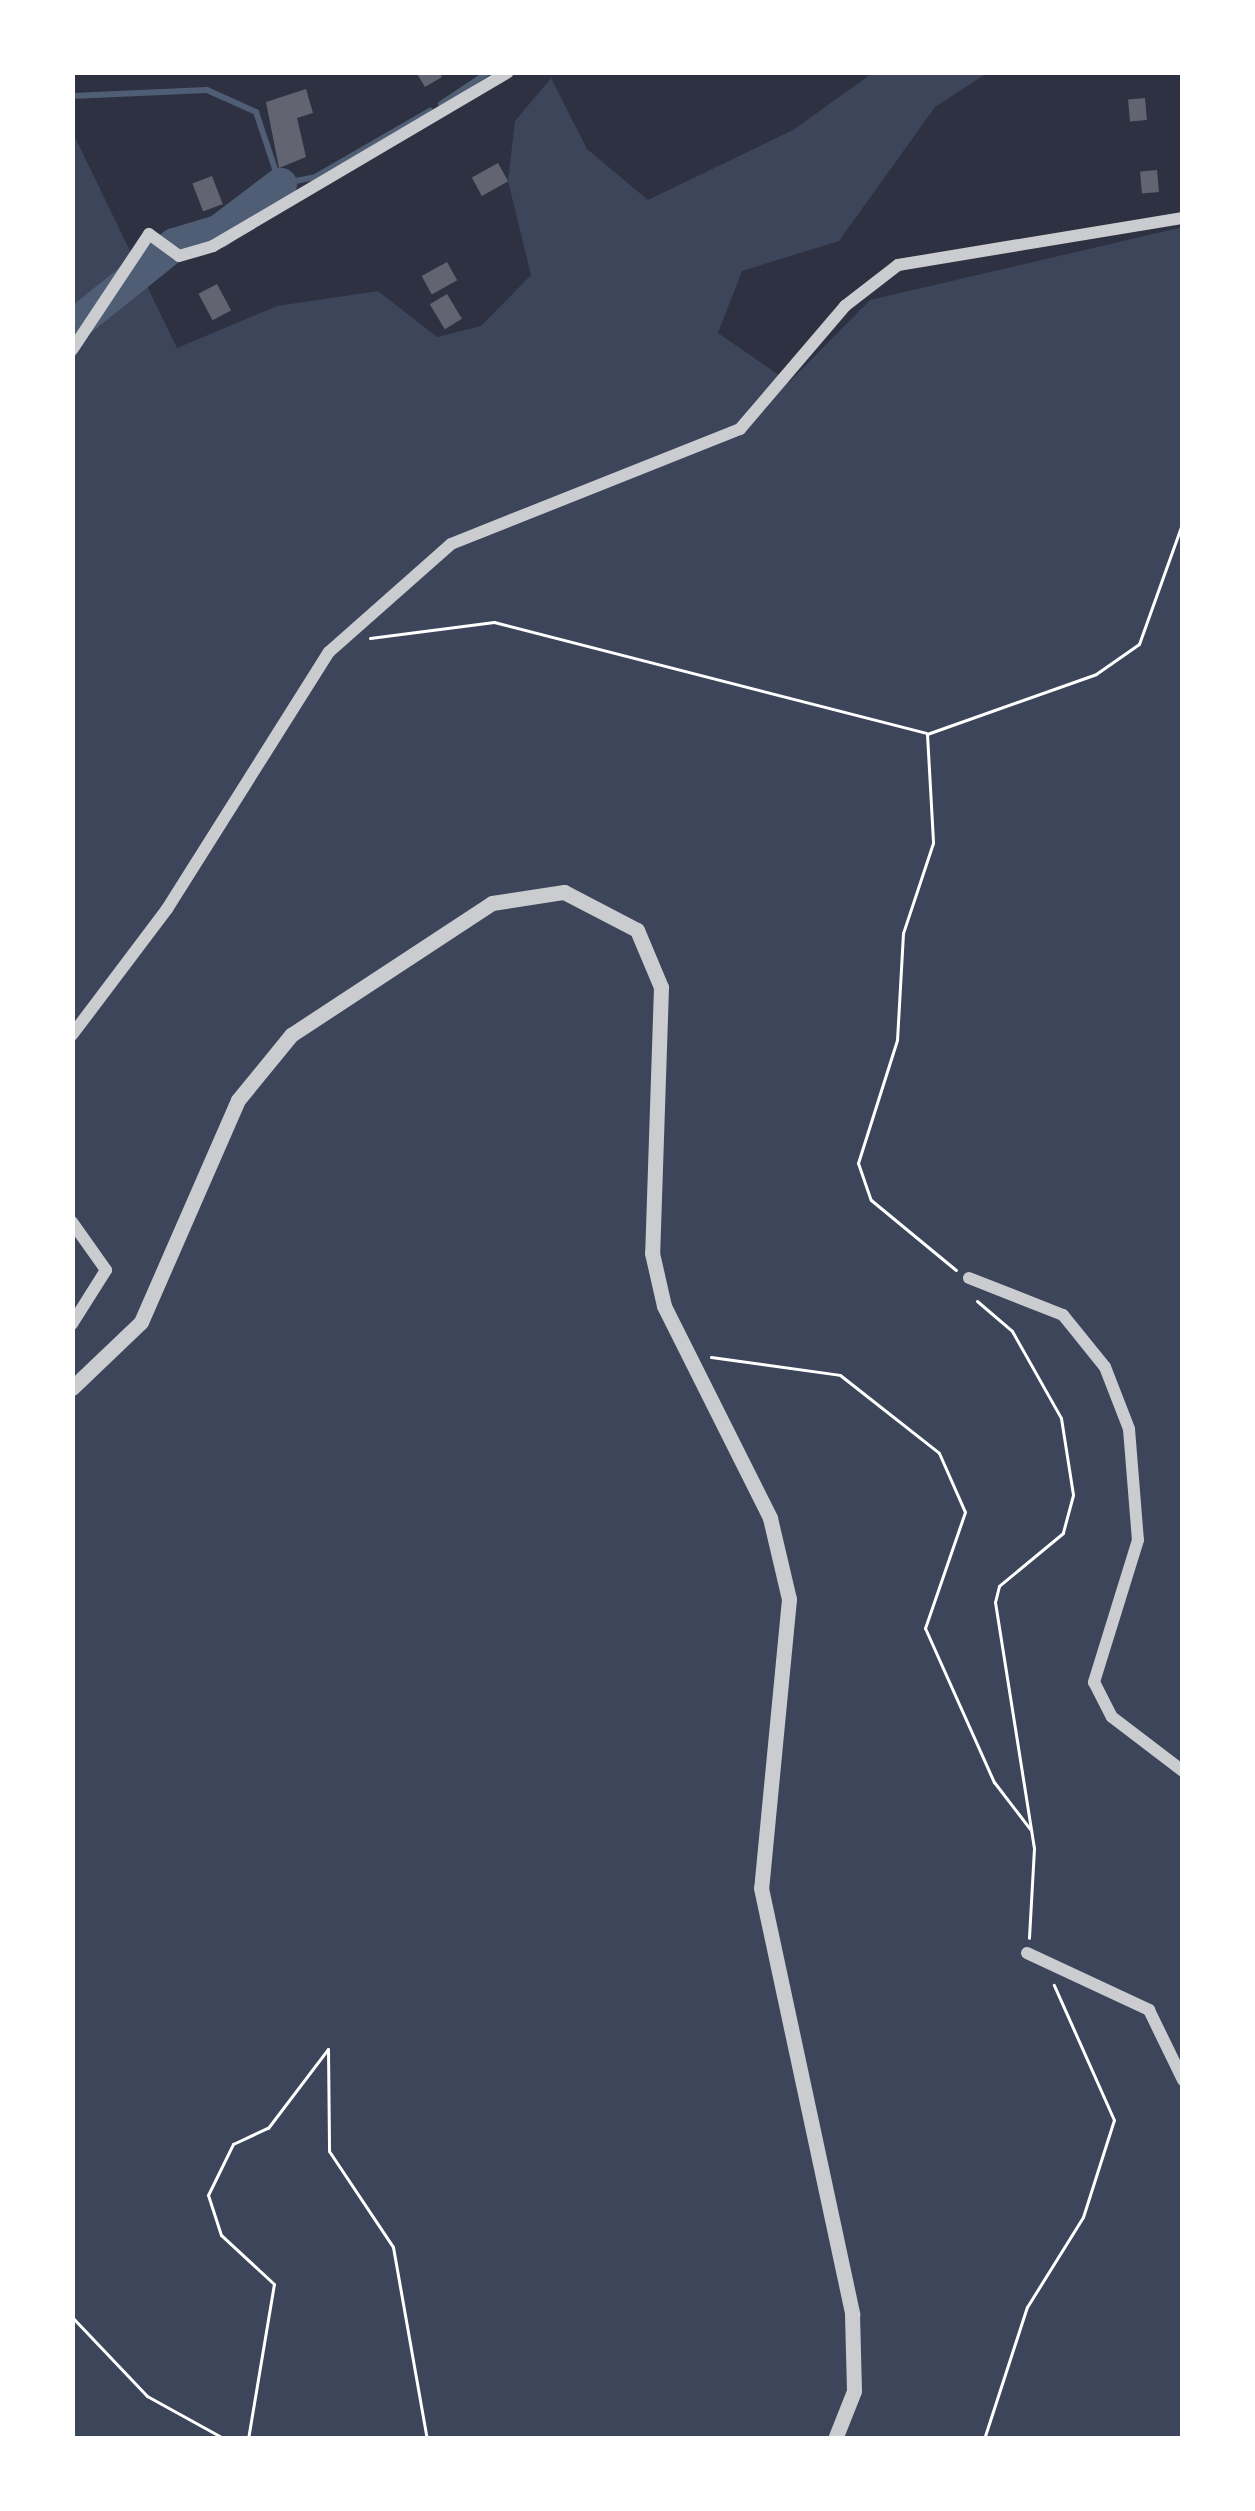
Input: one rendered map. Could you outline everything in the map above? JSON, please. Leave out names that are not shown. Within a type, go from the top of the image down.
[{"type":"street","points":[[72,350],[149,234],[179,256],[213,246],[508,72]]},
{"type":"street","points":[[72,1035],[167,909],[329,652],[452,544],[740,429],[878,275],[1183,218]]},
{"type":"street","points":[[72,1388],[141,1322],[238,1100],[291,1035],[493,903],[536,891],[605,906],[637,930],[661,987],[652,1253],[686,1355],[770,1518],[789,1599],[761,1888],[852,2314],[854,2391],[835,2439]]},
{"type":"street","points":[[72,1222],[106,1270],[72,1324]]},
{"type":"street","points":[[969,1278],[1063,1315],[1105,1367],[1129,1429],[1138,1540],[1094,1682],[1112,1717],[1183,1771]]},
{"type":"street","points":[[1027,1953],[1149,2010],[1183,2080]]},
{"type":"path","points":[[329,652],[401,628],[494,622],[927,734],[1096,674],[1139,644],[1183,521]]},
{"type":"path","points":[[927,734],[933,843],[903,933],[897,1040],[858,1163],[871,1201],[969,1278],[1061,1418],[1073,1495],[1063,1533],[999,1586],[995,1603],[1031,1830],[1027,1953],[1071,2005],[1114,2120],[1083,2217],[1027,2307],[984,2439]]},
{"type":"path","points":[[686,1355],[840,1375],[939,1453],[964,1512],[925,1628],[994,1781],[1031,1830]]},
{"type":"path","points":[[248,2439],[274,2284],[221,2235],[208,2195],[233,2144],[268,2128],[328,2049],[328,2151],[393,2247],[428,2439]]},
{"type":"path","points":[[72,2318],[147,2396],[225,2439]]},
{"type":"shaded area","points":[[874,72],[989,72],[935,107],[839,241],[742,271],[718,333],[789,382],[870,300],[1183,227],[1183,2439],[72,2439],[72,131],[177,348],[277,306],[378,291],[437,337],[481,326],[531,275],[508,181],[515,121],[551,78],[587,149],[648,200],[793,130]]},
{"type":"building","points":[[416,72],[439,72],[442,77],[425,87]]},
{"type":"building","points":[[306,89],[313,113],[297,118],[306,157],[279,168],[266,102]]},
{"type":"building","points":[[1145,98],[1147,120],[1130,121],[1128,99]]},
{"type":"building","points":[[498,163],[508,181],[482,196],[472,178]]},
{"type":"building","points":[[1157,170],[1159,192],[1142,193],[1140,171]]},
{"type":"building","points":[[212,176],[223,204],[203,212],[192,184]]},
{"type":"building","points":[[447,262],[457,280],[432,294],[422,276]]},
{"type":"building","points":[[217,284],[231,310],[213,320],[198,294]]},
{"type":"building","points":[[447,294],[462,319],[445,329],[430,304]]},
{"type":"waterway","points":[[441,104],[489,72]]},
{"type":"waterway","points":[[72,96],[207,90],[256,112],[280,184],[315,177],[430,111]]},
{"type":"waterway","points":[[72,326],[174,244],[218,231],[280,184]]}]
